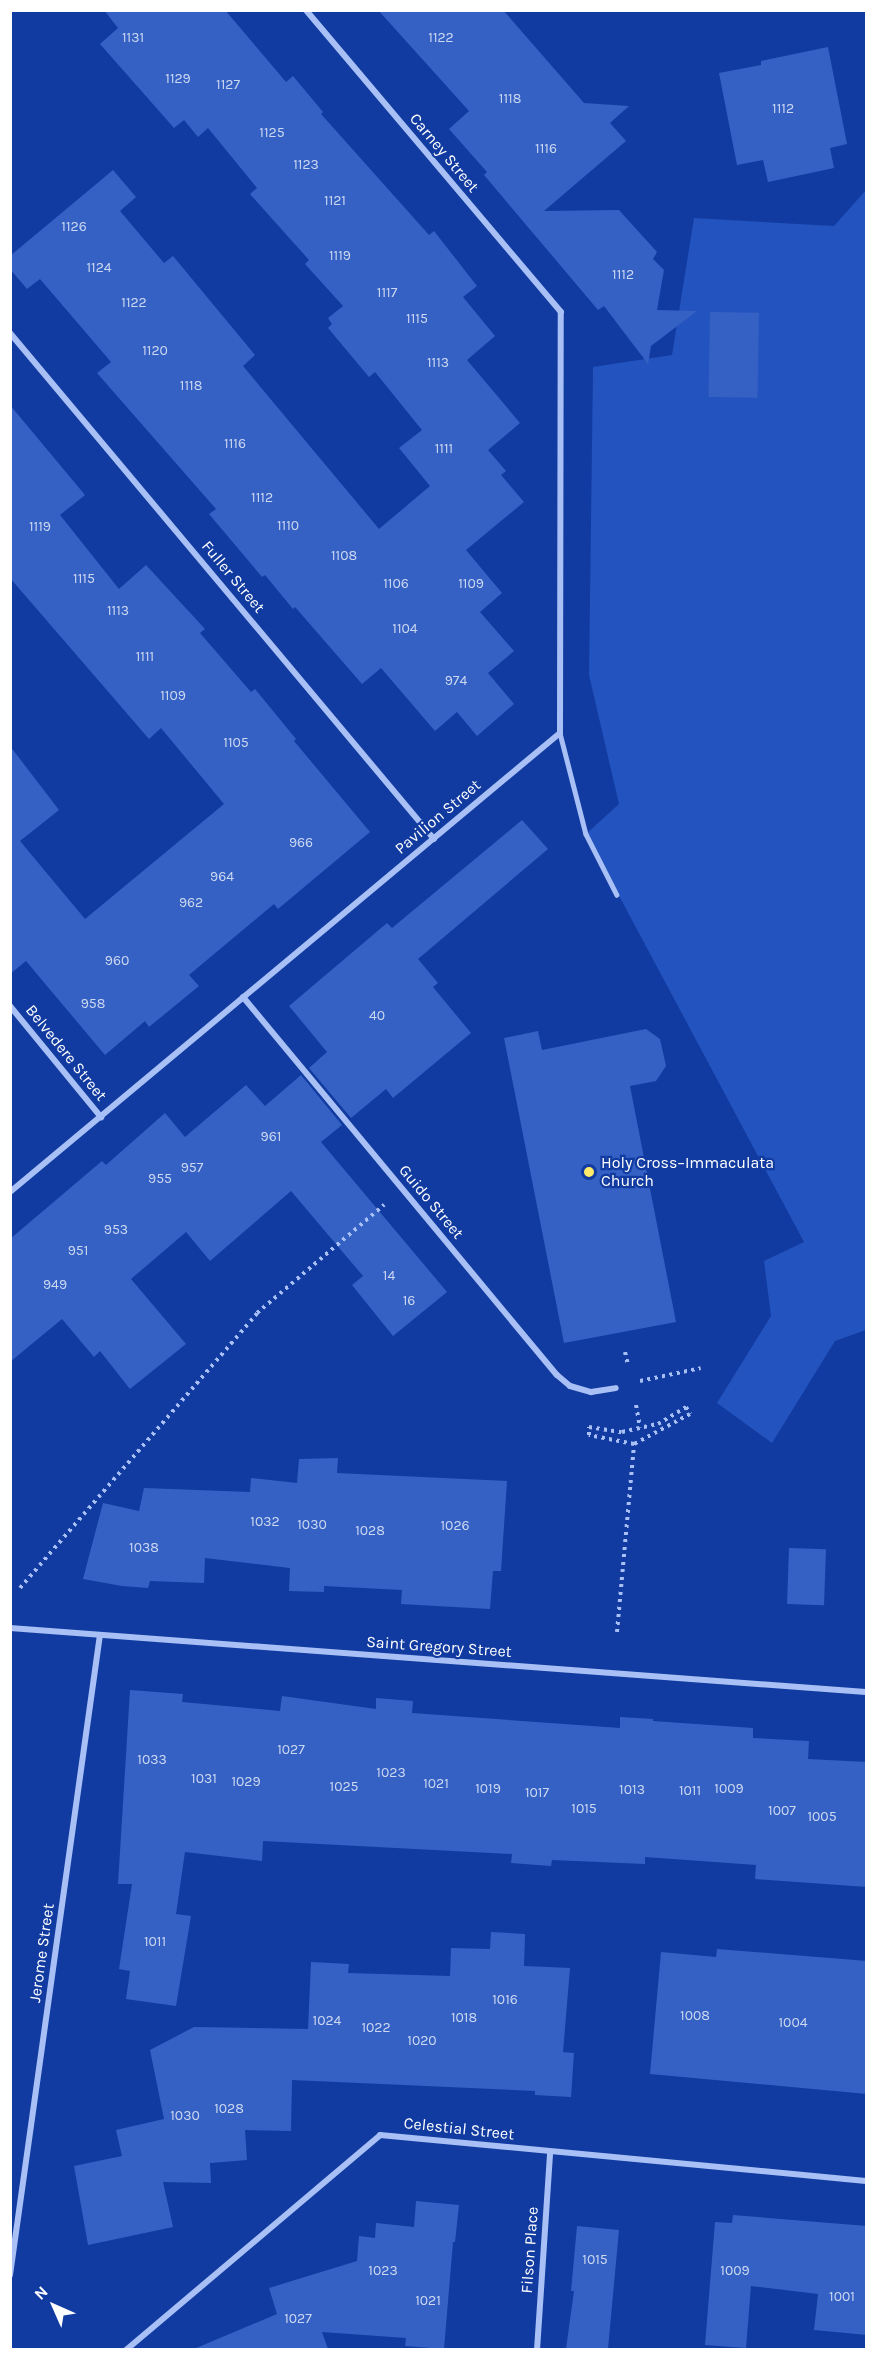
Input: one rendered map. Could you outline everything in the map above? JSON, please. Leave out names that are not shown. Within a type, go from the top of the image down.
[{"type":"street","name":"Carney Street","points":[[306,10],[561,312],[560,733]]},
{"type":"street","name":"Fuller Street","points":[[10,333],[434,839]]},
{"type":"street","name":"Pavilion Street","points":[[10,1192],[560,733]]},
{"type":"street","name":"Guido Street","points":[[243,997],[557,1375],[570,1386],[591,1392],[616,1388]]},
{"type":"street","name":"Belvedere Street","points":[[10,1006],[101,1117]]},
{"type":"street","name":"Saint Gregory Street","points":[[10,1629],[867,1692]]},
{"type":"street","name":"Jerome Street","points":[[10,2275],[100,1635]]},
{"type":"street","name":"Celestial Street","points":[[126,2349],[380,2135],[867,2181]]},
{"type":"street","name":"Filson Place","points":[[537,2349],[550,2152]]},
{"type":"lane","points":[[560,733],[586,834],[617,895]]},
{"type":"path","points":[[20,1588],[257,1313],[384,1205]]},
{"type":"path","points":[[616,1388],[701,1368]]},
{"type":"path","points":[[686,1407],[690,1414],[634,1444],[589,1435],[590,1427],[622,1432],[658,1424],[686,1407]]},
{"type":"path","points":[[617,1632],[634,1444]]},
{"type":"shaded area","points":[[866,190],[866,1330],[835,1341],[772,1443],[717,1403],[771,1316],[764,1261],[804,1242],[586,834],[619,804],[589,675],[593,367],[672,355],[694,218],[834,226]]},
{"type":"building","points":[[104,10],[225,10],[286,82],[293,76],[323,112],[321,114],[429,235],[434,231],[477,286],[463,297],[495,336],[467,360],[520,423],[488,450],[506,471],[501,475],[524,502],[466,550],[502,593],[480,612],[514,651],[488,673],[514,704],[477,736],[457,712],[435,731],[381,668],[362,684],[295,607],[293,609],[265,575],[262,577],[209,514],[216,509],[97,373],[111,362],[40,279],[27,289],[10,269],[10,256],[113,170],[136,197],[120,211],[164,263],[173,256],[255,355],[243,366],[379,529],[430,486],[399,448],[422,430],[375,372],[369,377],[328,328],[332,324],[328,318],[343,306],[305,264],[309,260],[250,194],[257,188],[208,128],[198,137],[184,120],[174,128],[100,44],[118,28]]},
{"type":"building","points":[[378,10],[503,10],[584,103],[629,106],[610,123],[626,141],[544,211],[619,210],[657,252],[653,259],[664,270],[657,310],[697,311],[651,346],[648,364],[604,306],[598,310],[484,175],[487,172],[449,129],[469,111]]},
{"type":"building","points":[[828,47],[847,144],[830,148],[834,168],[768,182],[763,160],[737,165],[719,73],[761,65],[761,61]]},
{"type":"building","points":[[710,312],[759,313],[758,398],[709,397]]},
{"type":"building","points":[[10,405],[85,495],[60,515],[119,589],[146,565],[205,629],[200,633],[251,692],[255,689],[296,739],[294,741],[370,832],[278,909],[274,904],[189,975],[199,986],[149,1027],[145,1021],[105,1055],[26,961],[10,974],[10,746],[59,810],[20,841],[85,919],[224,804],[161,728],[149,739],[10,578]]},
{"type":"building","points":[[522,820],[548,849],[418,959],[438,983],[433,987],[471,1033],[393,1098],[386,1089],[351,1118],[309,1068],[327,1052],[289,1006],[387,923],[392,928]]},
{"type":"building","name":"Holy Cross–Immaculata Church","points":[[646,1029],[660,1039],[666,1066],[656,1081],[630,1086],[676,1322],[564,1343],[504,1038],[538,1031],[542,1050]]},
{"type":"building","points":[[301,1075],[342,1125],[321,1142],[447,1292],[393,1336],[352,1285],[363,1276],[291,1191],[210,1261],[186,1232],[131,1279],[186,1344],[130,1389],[100,1351],[94,1357],[62,1319],[10,1362],[10,1239],[102,1161],[106,1165],[165,1113],[185,1137],[246,1085],[265,1106]]},
{"type":"building","points":[[338,1458],[337,1473],[507,1481],[501,1571],[493,1571],[490,1609],[401,1604],[402,1590],[324,1586],[324,1592],[289,1591],[290,1568],[205,1558],[204,1583],[150,1581],[148,1588],[83,1579],[103,1503],[139,1511],[144,1488],[250,1492],[251,1478],[297,1483],[299,1459]]},
{"type":"building","points":[[789,1548],[826,1549],[824,1605],[787,1604]]},
{"type":"building","points":[[130,1690],[183,1694],[182,1702],[280,1711],[282,1696],[376,1709],[376,1698],[413,1701],[412,1713],[620,1728],[620,1717],[653,1719],[653,1721],[753,1728],[753,1738],[809,1741],[808,1759],[867,1762],[867,1887],[755,1879],[756,1865],[645,1857],[645,1864],[552,1860],[551,1866],[511,1863],[512,1854],[263,1841],[262,1861],[185,1852],[176,1914],[191,1916],[176,2006],[126,1999],[130,1971],[119,1969],[132,1884],[118,1884]]},
{"type":"building","points":[[491,1932],[525,1934],[524,1966],[570,1968],[563,2052],[574,2053],[571,2097],[535,2095],[535,2091],[292,2080],[291,2131],[245,2130],[247,2160],[210,2163],[211,2183],[163,2182],[173,2227],[88,2245],[74,2166],[122,2156],[116,2130],[164,2119],[150,2050],[194,2027],[308,2029],[311,1962],[349,1964],[348,1973],[450,1976],[451,1948],[490,1949]]},
{"type":"building","points":[[717,1949],[867,1961],[867,2094],[650,2074],[661,1952],[716,1957]]},
{"type":"building","points":[[416,2201],[459,2205],[455,2242],[453,2242],[444,2349],[405,2346],[406,2338],[322,2332],[328,2349],[194,2349],[277,2314],[269,2288],[357,2261],[359,2236],[375,2238],[376,2223],[414,2227]]},
{"type":"building","points":[[733,2215],[867,2226],[867,2335],[814,2330],[818,2294],[751,2286],[746,2348],[705,2345],[715,2222],[732,2223]]},
{"type":"building","points":[[577,2226],[619,2230],[608,2349],[566,2349],[574,2291],[571,2291]]},
{"type":"place","name":"Holy Cross–Immaculata Church","points":[[589,1172]]}]
